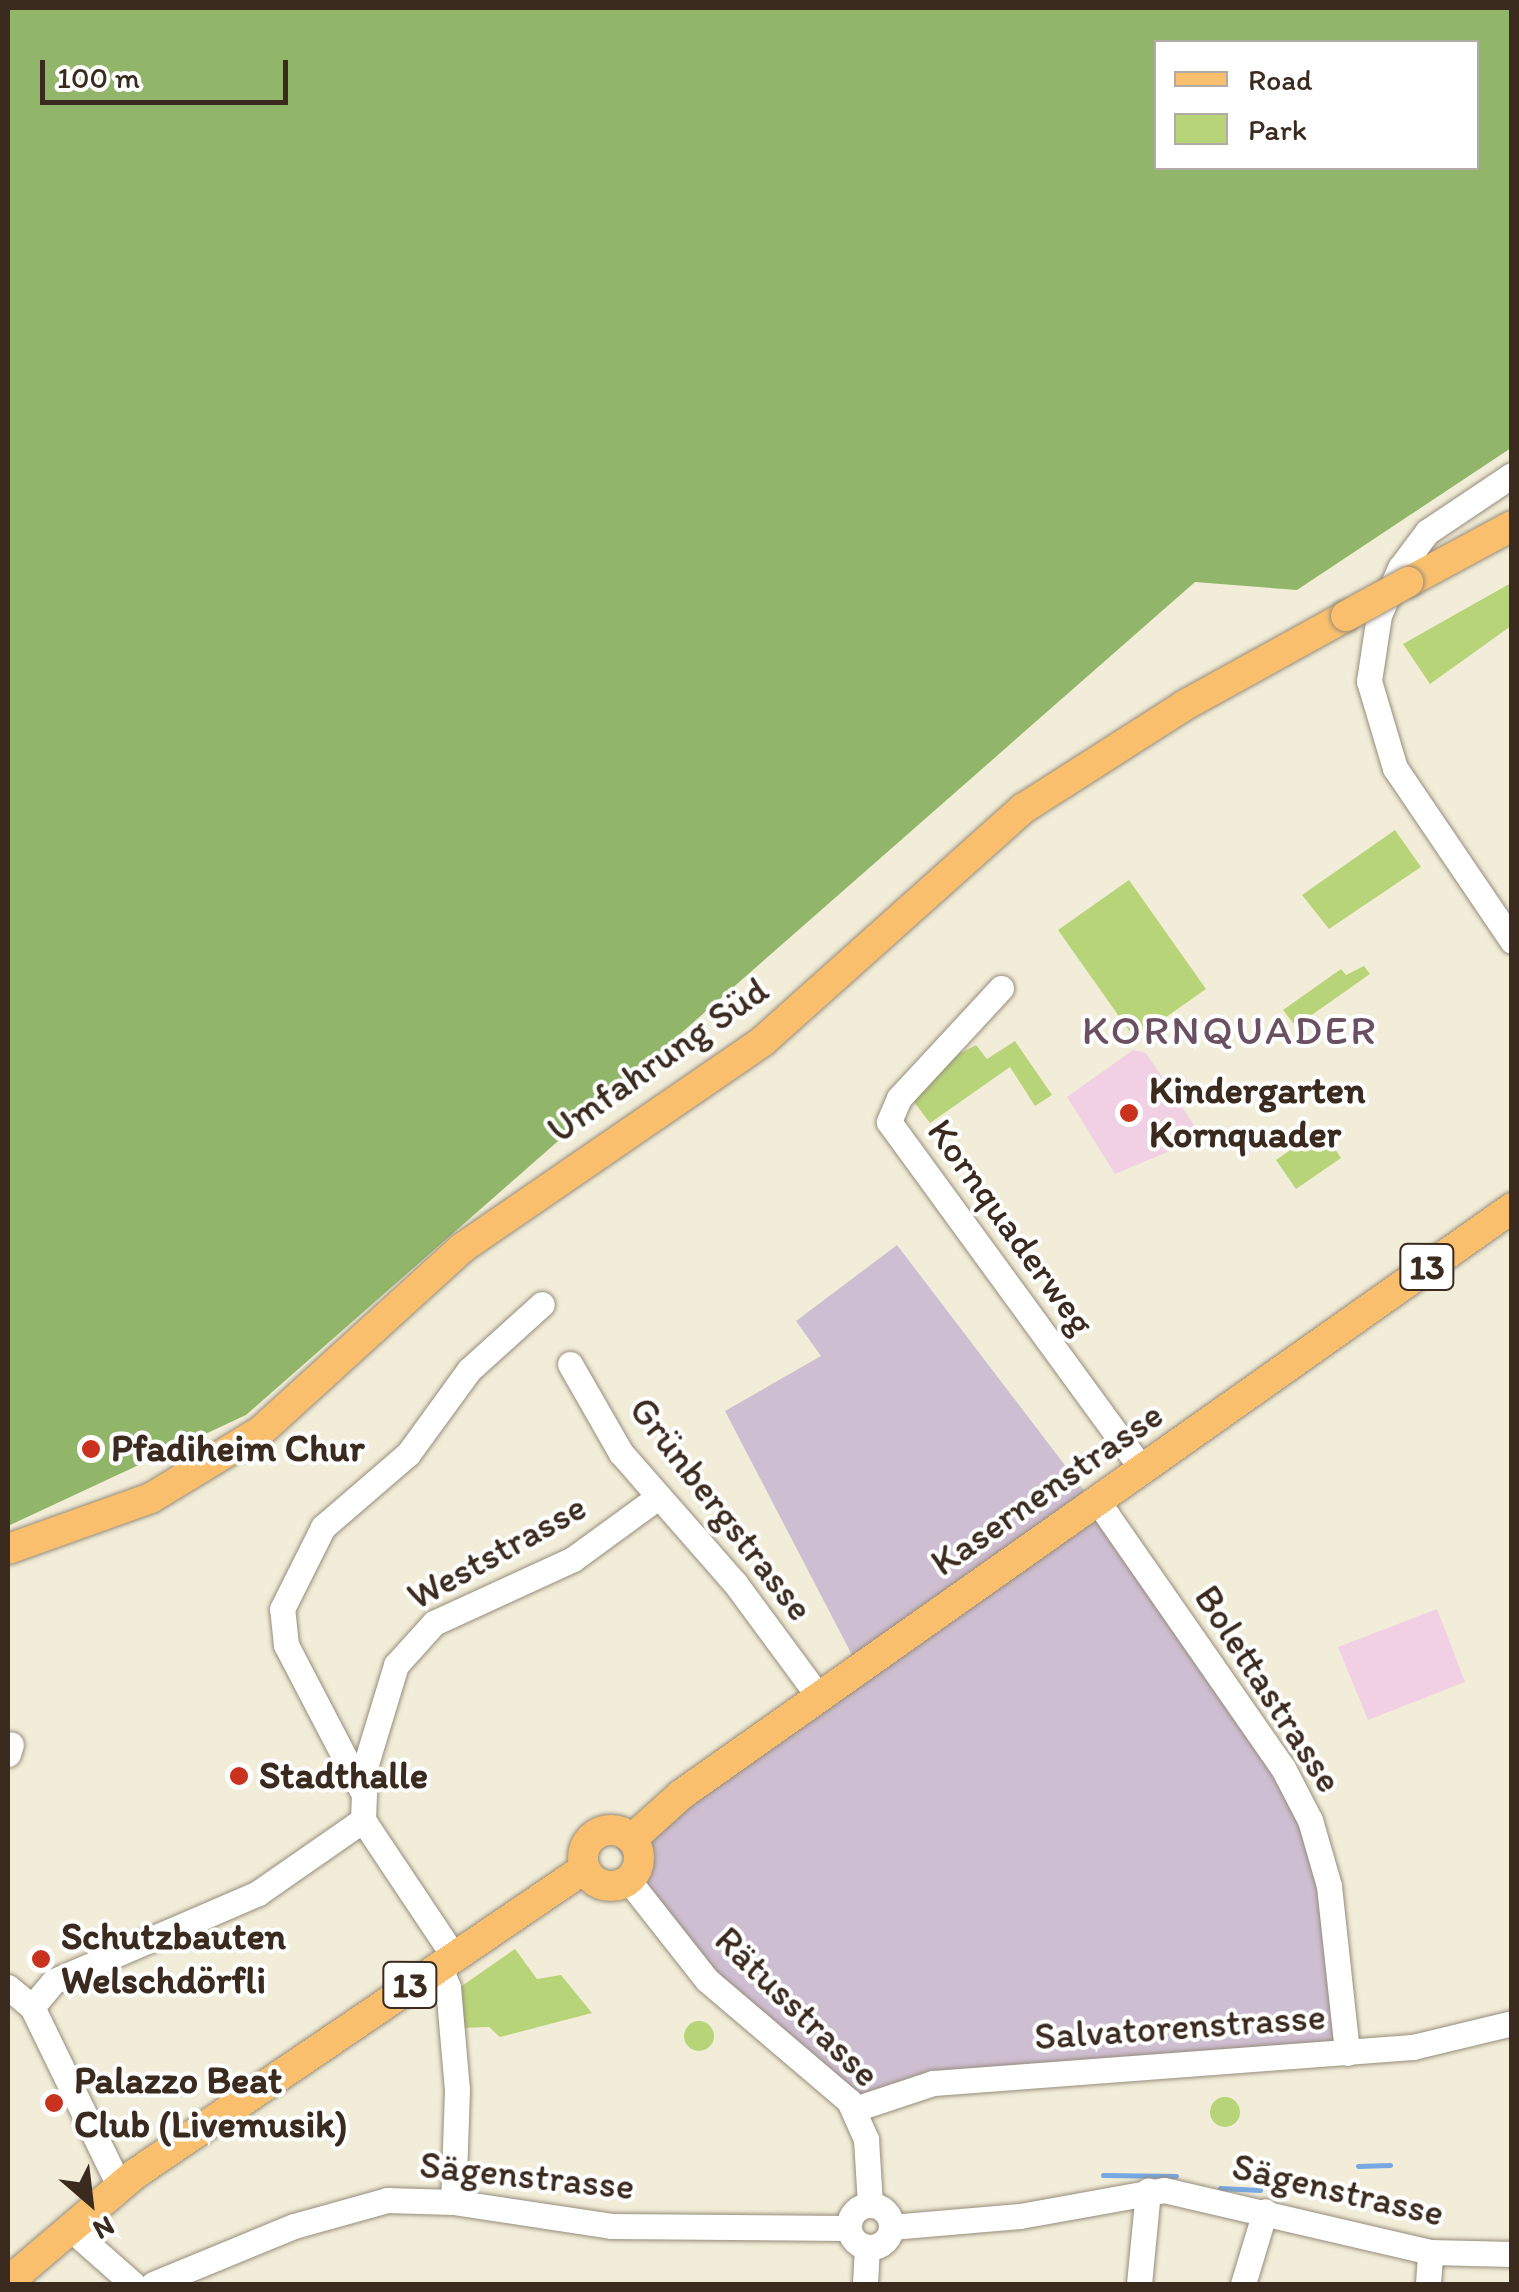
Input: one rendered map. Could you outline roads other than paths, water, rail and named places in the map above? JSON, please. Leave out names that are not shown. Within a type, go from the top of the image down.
[{"type":"main road","name":"Umfahrung Süd","points":[[8,1549],[151,1498],[239,1447],[462,1248],[763,1042],[1024,808],[1152,725],[1512,526]]},
{"type":"main road","name":"Kasernenstrasse","points":[[632,1839],[682,1794],[1512,1208]]},
{"type":"main road","points":[[614,1830],[632,1839],[640,1860],[629,1881],[604,1886],[584,1869],[584,1850],[597,1833],[614,1830]]},
{"type":"main road","name":"13","points":[[8,2282],[118,2186],[584,1869]]},
{"type":"street","points":[[1512,475],[1428,532],[1400,568],[1379,615],[1369,680],[1396,768],[1512,941]]},
{"type":"street","name":"Kornquaderweg","points":[[1002,988],[899,1098],[890,1122],[1143,1470]]},
{"type":"street","points":[[361,1789],[286,1646],[282,1608],[323,1526],[408,1454],[477,1361],[542,1304]]},
{"type":"street","name":"Grünbergstrasse","points":[[570,1364],[616,1446],[734,1583],[819,1697]]},
{"type":"street","name":"Weststrasse","points":[[446,1960],[363,1820],[361,1789],[393,1672],[417,1636],[574,1559],[658,1497]]},
{"type":"street","name":"Bolettastrasse","points":[[1098,1502],[1283,1768],[1310,1820],[1332,1905],[1347,2053]]},
{"type":"street","points":[[32,2007],[54,1981],[258,1893],[363,1820]]},
{"type":"street","name":"Rätusstrasse","points":[[629,1881],[708,1980],[855,2109],[868,2149],[870,2205]]},
{"type":"street","points":[[446,1960],[457,2090],[453,2202]]},
{"type":"street","points":[[8,1986],[32,2007],[118,2186]]},
{"type":"street","name":"Salvatorenstrasse","points":[[855,2109],[933,2083],[1347,2053],[1447,2042],[1512,2023]]},
{"type":"street","points":[[1139,2284],[1148,2190]]},
{"type":"street","name":"Sägenstrasse","points":[[891,2227],[1020,2216],[1148,2190],[1265,2211],[1430,2252],[1512,2254]]},
{"type":"street","name":"Sägenstrasse","points":[[152,2284],[337,2210],[387,2200],[453,2202],[610,2226],[848,2228]]},
{"type":"street","points":[[865,2284],[867,2248],[848,2228],[854,2212],[870,2205],[885,2212],[891,2227],[884,2242],[867,2248]]},
{"type":"street","points":[[1244,2284],[1265,2211]]},
{"type":"street","points":[[72,2230],[134,2284]]},
{"type":"street","points":[[1428,2284],[1430,2252]]},
{"type":"waterway","points":[[1358,2166],[1390,2165]]},
{"type":"waterway","points":[[1103,2175],[1176,2176]]},
{"type":"waterway","points":[[1220,2188],[1260,2190]]},
{"type":"place","name":"Kindergarten Kornquader","points":[[1129,1113]]},
{"type":"place","name":"Pfadiheim Chur","points":[[91,1449]]},
{"type":"place","name":"Stadthalle","points":[[239,1776]]},
{"type":"place","name":"Schutzbauten Welschdörfli","points":[[41,1959]]},
{"type":"place","name":"Palazzo Beat Club (Livemusik)","points":[[54,2103]]},
{"type":"district","name":"KORNQUADER","points":[[1230,1030]]}]
